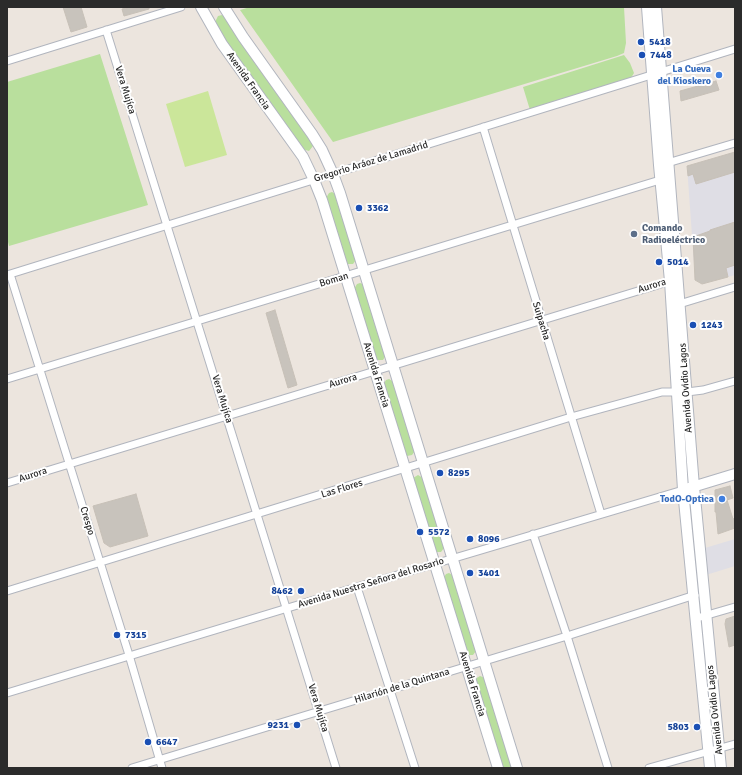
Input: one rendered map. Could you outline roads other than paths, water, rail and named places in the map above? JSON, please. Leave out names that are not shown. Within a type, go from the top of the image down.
[{"type":"street","points":[[7,61],[181,7]]},
{"type":"street","name":"Avenida Francia","points":[[201,7],[222,44],[303,157],[322,200],[498,768]]},
{"type":"street","name":"Avenida Francia","points":[[224,7],[243,37],[312,134],[322,150],[333,174],[516,768]]},
{"type":"street","name":"Avenida Ovidio Lagos","points":[[647,7],[657,74]]},
{"type":"street","name":"Avenida Ovidio Lagos","points":[[656,7],[657,74],[664,164],[683,392],[694,487],[710,768]]},
{"type":"street","name":"Vera Mujíca","points":[[106,30],[198,321],[336,768]]},
{"type":"street","name":"Gregorio Aráoz de Lamadrid","points":[[9,274],[735,49]]},
{"type":"street","name":"Suipacha","points":[[483,128],[601,514]]},
{"type":"street","points":[[664,164],[735,143]]},
{"type":"street","name":"Avenida Ovidio Lagos","points":[[664,164],[660,180],[674,280]]},
{"type":"street","name":"Boman","points":[[7,379],[660,180]]},
{"type":"street","name":"Crespo","points":[[9,274],[70,463],[162,768]]},
{"type":"street","name":"Aurora","points":[[7,484],[70,463],[227,417],[674,280]]},
{"type":"street","points":[[676,305],[735,287]]},
{"type":"street","name":"Las Flores","points":[[7,591],[258,515],[571,417],[662,392],[703,390],[735,381]]},
{"type":"street","name":"Avenida Ovidio Lagos","points":[[683,392],[683,490],[695,596],[701,617],[721,768]]},
{"type":"street","name":"Avenida Nuestra Señora del Rosario","points":[[7,693],[129,655],[735,474]]},
{"type":"street","points":[[533,534],[567,636],[608,768]]},
{"type":"street","points":[[357,587],[415,768]]},
{"type":"street","name":"Hilarión de la Quintana","points":[[132,768],[695,596]]},
{"type":"street","points":[[701,617],[735,607]]},
{"type":"street","points":[[648,768],[735,744]]},
{"type":"place","name":"5418","points":[[641,42]]},
{"type":"place","name":"7448","points":[[642,55]]},
{"type":"place","name":"La Cueva del Kioskero","points":[[719,75]]},
{"type":"place","name":"3362","points":[[359,208]]},
{"type":"place","name":"Comando Radioeléctrico","points":[[634,234]]},
{"type":"place","name":"5014","points":[[659,262]]},
{"type":"place","name":"1243","points":[[693,325]]},
{"type":"place","name":"8295","points":[[440,473]]},
{"type":"place","name":"TodO-Optica","points":[[722,499]]},
{"type":"place","name":"5572","points":[[420,532]]},
{"type":"place","name":"8096","points":[[470,539]]},
{"type":"place","name":"3401","points":[[470,573]]},
{"type":"place","name":"8462","points":[[301,591]]},
{"type":"place","name":"7315","points":[[117,635]]},
{"type":"place","name":"9231","points":[[297,725]]},
{"type":"place","name":"5803","points":[[697,727]]},
{"type":"place","name":"6647","points":[[148,742]]}]
